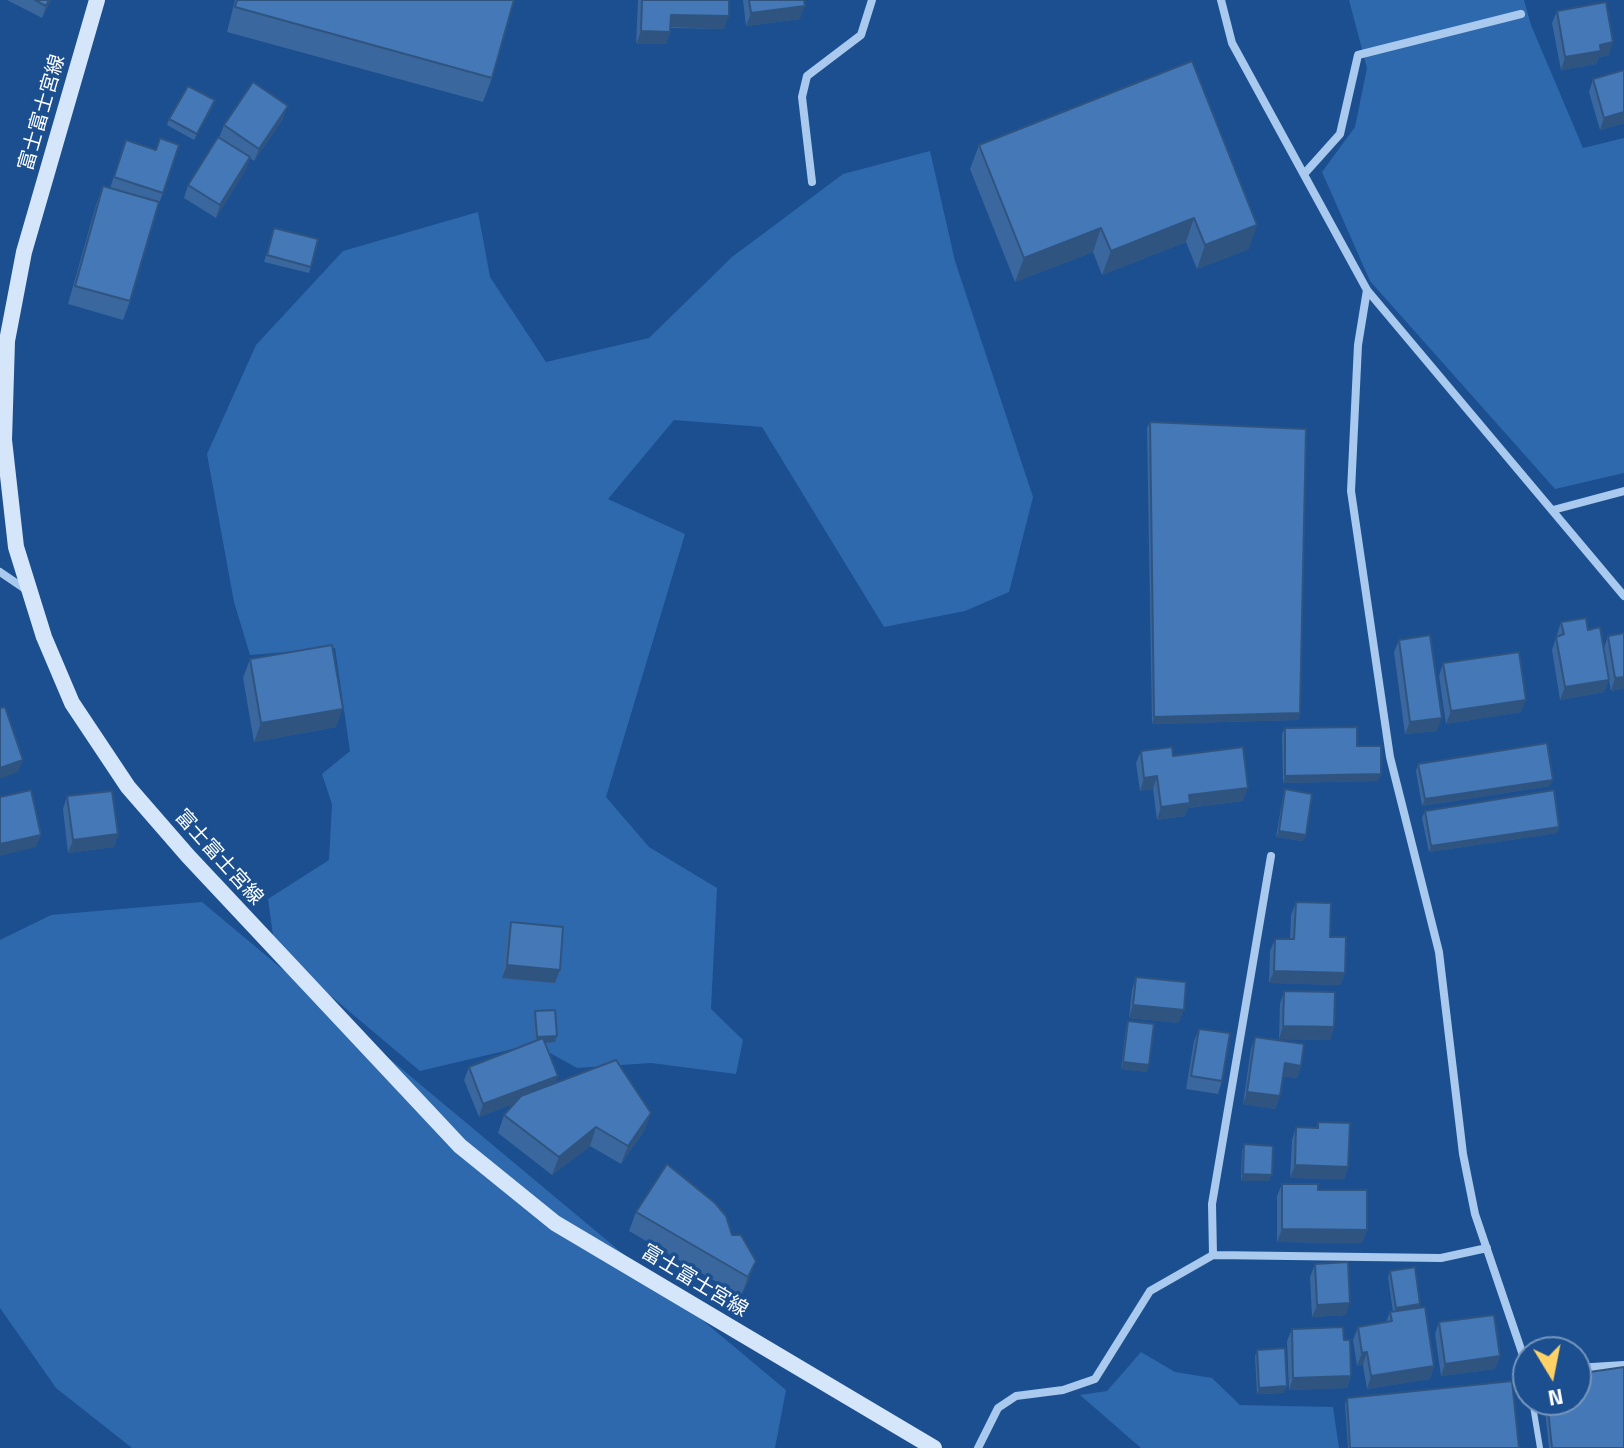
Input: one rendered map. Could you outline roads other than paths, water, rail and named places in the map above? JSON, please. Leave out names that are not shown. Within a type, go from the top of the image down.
[{"type":"main road","name":"富士富士宮線","points":[[97,0],[24,252],[7,341],[4,440],[16,547],[29,591],[72,703],[128,787],[188,856],[460,1146],[555,1223],[934,1448]]},
{"type":"street","points":[[812,182],[802,97],[807,76],[861,35],[872,0]]},
{"type":"street","points":[[1221,0],[1232,43],[1367,290],[1624,596]]},
{"type":"street","points":[[1305,173],[1340,134],[1358,55],[1521,14]]},
{"type":"street","points":[[1367,290],[1358,345],[1351,491],[1390,757],[1439,952],[1463,1154],[1475,1214],[1517,1336]]},
{"type":"street","points":[[1553,510],[1624,491]]},
{"type":"street","points":[[0,572],[29,591]]},
{"type":"street","points":[[1213,1255],[1212,1204],[1271,856]]},
{"type":"street","points":[[978,1448],[998,1408],[1016,1396],[1063,1390],[1095,1379],[1150,1291],[1213,1255],[1441,1258],[1487,1248]]},
{"type":"street","points":[[1592,1367],[1624,1365]]},
{"type":"lane","points":[[1535,1416],[1540,1448]]}]
